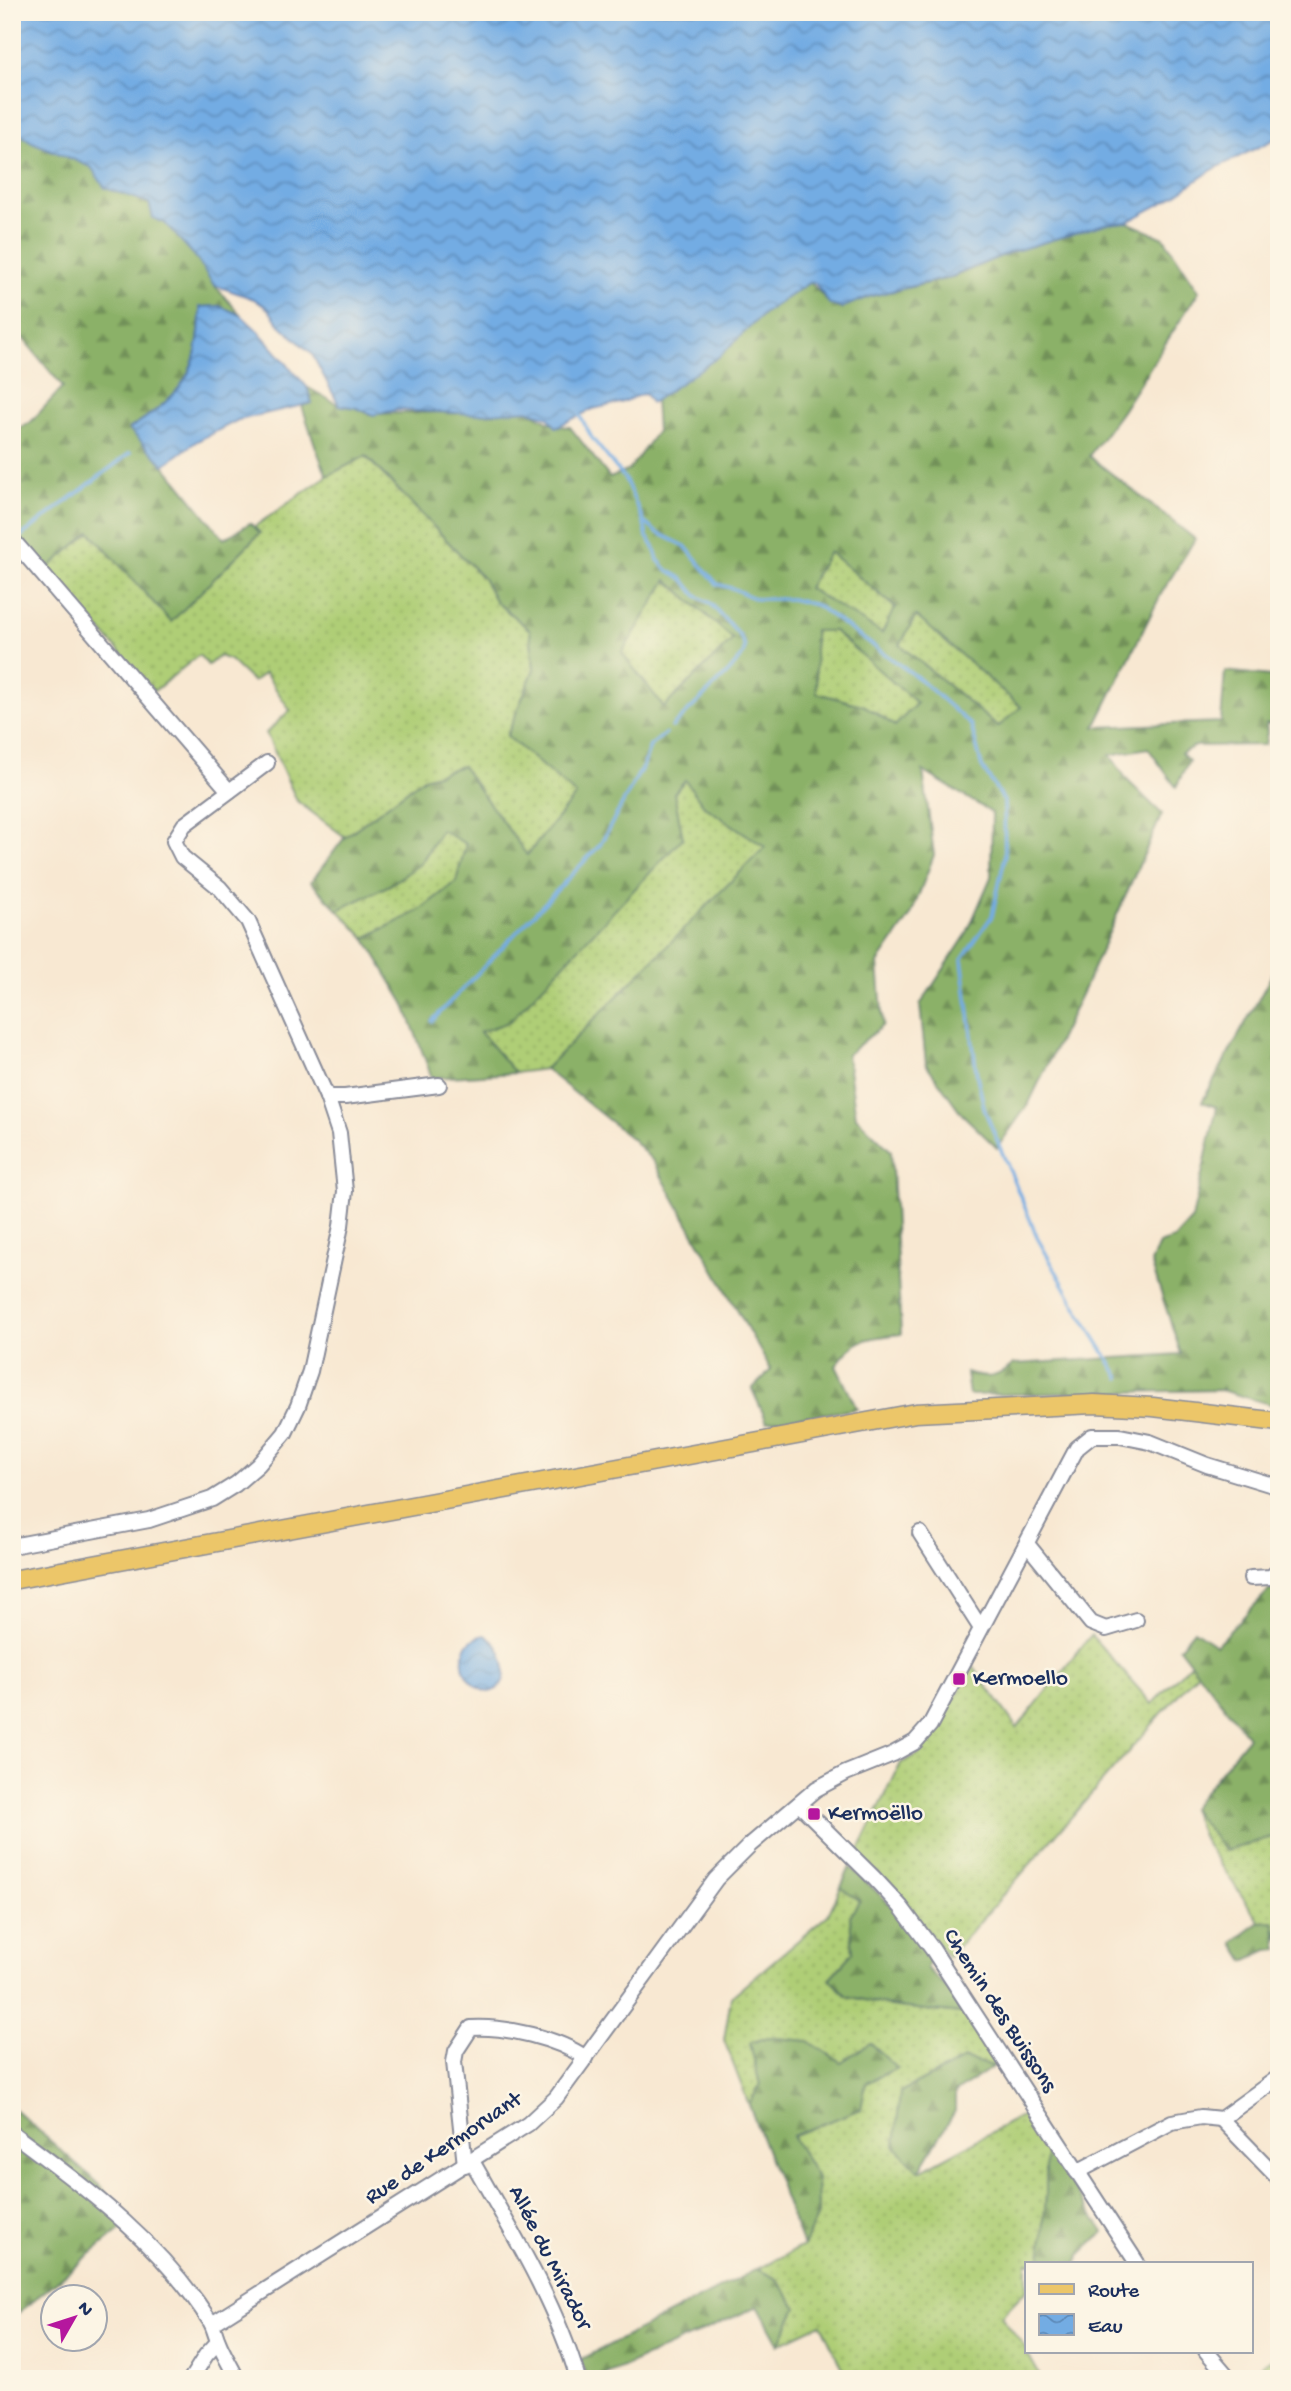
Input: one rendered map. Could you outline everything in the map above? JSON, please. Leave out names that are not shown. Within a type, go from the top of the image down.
[{"type":"main road","points":[[12,1580],[916,1413],[1094,1404],[1153,1407],[1279,1422]]},
{"type":"street","points":[[12,539],[229,791]]},
{"type":"street","points":[[12,1546],[149,1520],[212,1499],[236,1484],[258,1465],[285,1433],[310,1371],[341,1226],[345,1191],[344,1160],[339,1133],[327,1097],[248,921],[220,888],[183,857],[174,841],[184,825],[267,763]]},
{"type":"street","points":[[327,1097],[439,1085]]},
{"type":"street","name":"Rue de Kermorvant","points":[[212,2324],[276,2282],[382,2219],[528,2124],[556,2098],[716,1879],[750,1845],[816,1790],[846,1773],[915,1742],[930,1725],[1077,1448],[1092,1436],[1120,1436],[1150,1442],[1208,1465],[1279,1488]]},
{"type":"street","points":[[920,1533],[980,1627]]},
{"type":"street","points":[[1027,1544],[1091,1623],[1106,1629],[1136,1620]]},
{"type":"street","points":[[1251,1578],[1271,1577],[1279,1570]]},
{"type":"street","name":"Chemin des Buissons","points":[[799,1804],[901,1907],[933,1950],[1136,2262]]},
{"type":"street","points":[[469,2163],[454,2062],[456,2051],[471,2028],[487,2027],[523,2034],[573,2049],[586,2057]]},
{"type":"street","points":[[1221,2119],[1279,2077]]},
{"type":"street","points":[[1077,2172],[1172,2122],[1201,2117],[1221,2119],[1279,2179]]},
{"type":"street","points":[[12,2133],[88,2188],[146,2241],[212,2324],[237,2379]]},
{"type":"street","name":"Allée du Mirador","points":[[469,2163],[527,2261],[569,2346],[578,2379]]},
{"type":"street","points":[[191,2379],[218,2342]]},
{"type":"street","points":[[1207,2352],[1230,2379]]},
{"type":"green space","points":[[12,105],[133,162],[165,223],[195,256],[214,285],[241,315],[219,306],[200,307],[197,349],[185,380],[163,404],[130,428],[224,539],[250,523],[260,533],[171,622],[90,532],[47,569],[12,529],[12,432],[30,423],[63,387],[12,325]]},
{"type":"green space","points":[[1127,222],[1164,238],[1199,291],[1122,411],[1089,456],[1195,539],[1161,594],[1095,727],[1221,722],[1225,671],[1279,677],[1279,724],[1266,724],[1265,745],[1195,746],[1181,753],[1189,761],[1176,787],[1148,748],[1110,755],[1128,781],[1162,814],[1029,1103],[997,1148],[962,1114],[926,1064],[920,1005],[966,935],[991,877],[992,813],[923,771],[934,855],[911,915],[878,963],[883,1025],[847,1055],[856,1117],[891,1151],[901,1334],[856,1344],[836,1366],[857,1409],[767,1422],[752,1389],[771,1370],[653,1161],[632,1139],[545,1069],[765,847],[704,806],[685,780],[674,793],[683,838],[509,1022],[480,1032],[515,1073],[432,1078],[404,1003],[365,938],[417,912],[456,882],[466,844],[441,830],[421,863],[390,885],[338,910],[311,882],[345,837],[424,778],[462,766],[527,855],[576,795],[507,736],[534,669],[530,630],[496,602],[483,578],[366,456],[327,476],[302,406],[312,403],[307,387],[339,405],[357,408],[369,414],[528,410],[556,426],[570,427],[610,478],[629,470],[657,431],[655,400],[721,355],[764,313],[810,282],[830,304],[841,308],[871,296],[951,278],[1008,253],[1105,224]],"holes":[[[829,552],[895,607],[882,633],[808,588]],[[667,580],[733,639],[664,707],[622,653]],[[916,616],[1021,707],[998,727],[900,645]],[[814,631],[834,631],[917,703],[895,726],[865,706],[817,693]]]},
{"type":"green space","points":[[365,456],[483,578],[496,602],[530,630],[534,669],[507,736],[577,795],[527,855],[424,778],[345,837],[297,801],[266,733],[290,710],[265,673],[253,682],[230,660],[219,656],[208,665],[199,655],[154,691],[47,569],[90,532],[171,621],[260,533],[254,527],[327,476]]},
{"type":"green space","points":[[830,551],[895,608],[882,634],[808,588]]},
{"type":"green space","points":[[667,580],[733,639],[664,708],[621,653]]},
{"type":"green space","points":[[916,616],[1022,707],[998,727],[900,645]]},
{"type":"green space","points":[[814,631],[834,631],[918,703],[895,726],[865,706],[816,693]]},
{"type":"green space","points":[[685,779],[704,806],[766,847],[545,1069],[515,1073],[479,1032],[509,1022]]},
{"type":"green space","points":[[441,830],[466,844],[456,882],[417,912],[365,938],[338,910],[390,885],[421,863]]},
{"type":"green space","points":[[1279,962],[1279,1407],[1221,1390],[969,1395],[966,1373],[987,1377],[997,1375],[1014,1364],[1181,1354],[1151,1262],[1159,1244],[1174,1239],[1192,1219],[1217,1107],[1202,1102]]},
{"type":"green space","points":[[1279,1580],[1279,1835],[1225,1851],[1191,1808],[1248,1737],[1179,1648],[1194,1630],[1216,1645]]},
{"type":"green space","points":[[1091,1635],[1152,1704],[1191,1663],[1198,1672],[948,1958],[911,1908],[857,1854],[901,1763],[921,1753],[938,1730],[972,1665],[1017,1728]]},
{"type":"green space","points":[[1191,1808],[1225,1851],[1279,1835],[1279,1940],[1273,1921],[1260,1922],[1204,1841]]},
{"type":"green space","points":[[850,1867],[890,1904],[930,1960],[926,1968],[954,1994],[961,2014],[890,2006],[847,1996],[829,1979],[853,1952],[850,1916],[859,1901],[841,1887]]},
{"type":"green space","points":[[841,1887],[860,1901],[850,1916],[853,1952],[829,1979],[848,1996],[890,2006],[960,2014],[954,1994],[999,2062],[994,2066],[964,2059],[895,2146],[920,2171],[1023,2115],[1046,2148],[1041,2262],[1025,2262],[1025,2291],[1001,2316],[1021,2342],[1042,2379],[847,2379],[821,2324],[779,2344],[797,2308],[777,2279],[757,2269],[803,2246],[818,2215],[817,2178],[792,2136],[860,2109],[866,2083],[897,2068],[841,2062],[808,2041],[750,2043],[760,2085],[749,2105],[724,2040],[731,1997],[828,1915]]},
{"type":"green space","points":[[1273,1921],[1278,1949],[1268,1950],[1245,1961],[1233,1942],[1260,1922]]},
{"type":"green space","points":[[768,2037],[808,2041],[841,2062],[870,2043],[897,2068],[866,2083],[861,2109],[792,2136],[817,2178],[818,2215],[803,2246],[749,2105],[760,2085],[750,2043]]},
{"type":"green space","points":[[964,2059],[994,2066],[955,2093],[955,2111],[919,2171],[895,2146],[900,2092]]},
{"type":"green space","points":[[12,2107],[101,2186],[127,2224],[56,2282],[38,2282],[38,2297],[12,2318]]},
{"type":"green space","points":[[1046,2148],[1104,2232],[1080,2255],[1077,2262],[1041,2262]]},
{"type":"green space","points":[[757,2269],[777,2279],[797,2308],[779,2344],[758,2306],[605,2375],[606,2379],[587,2379],[580,2360]]},
{"type":"green space","points":[[1279,2354],[1279,2379],[1240,2379]]},
{"type":"water","points":[[12,12],[1279,12],[1279,137],[1212,170],[1170,199],[1127,222],[1105,224],[1008,253],[951,277],[871,296],[841,308],[830,305],[815,283],[810,282],[764,313],[721,355],[651,403],[646,395],[642,394],[620,403],[593,409],[556,427],[548,417],[528,410],[477,414],[397,410],[373,415],[357,408],[339,405],[312,354],[280,325],[268,309],[254,299],[214,285],[195,256],[165,223],[153,218],[149,203],[105,188],[91,167],[32,142],[12,129]]},
{"type":"water","points":[[219,306],[241,315],[259,332],[307,387],[312,403],[238,420],[197,441],[164,465],[129,429],[163,405],[185,380],[197,349],[200,307]]},
{"type":"water","points":[[485,1635],[498,1647],[505,1674],[497,1689],[488,1692],[471,1681],[463,1663],[467,1645]]},
{"type":"waterway","points":[[578,412],[592,438],[625,479],[644,522],[656,532],[685,546],[717,584],[756,599],[791,599],[816,605],[917,677],[971,725],[982,767],[1004,801],[1005,857],[992,916],[962,959],[977,1076],[985,1111],[1038,1239],[1120,1378]]},
{"type":"waterway","points":[[21,536],[130,453]]},
{"type":"waterway","points":[[644,524],[658,560],[667,570],[683,579],[697,596],[710,603],[740,636],[745,647],[743,655],[729,672],[672,727]]},
{"type":"waterway","points":[[432,1021],[600,845],[644,764],[650,746],[666,733]]},
{"type":"place","name":"Kermoello","points":[[959,1679]]},
{"type":"place","name":"Kermoëllo","points":[[814,1814]]}]
